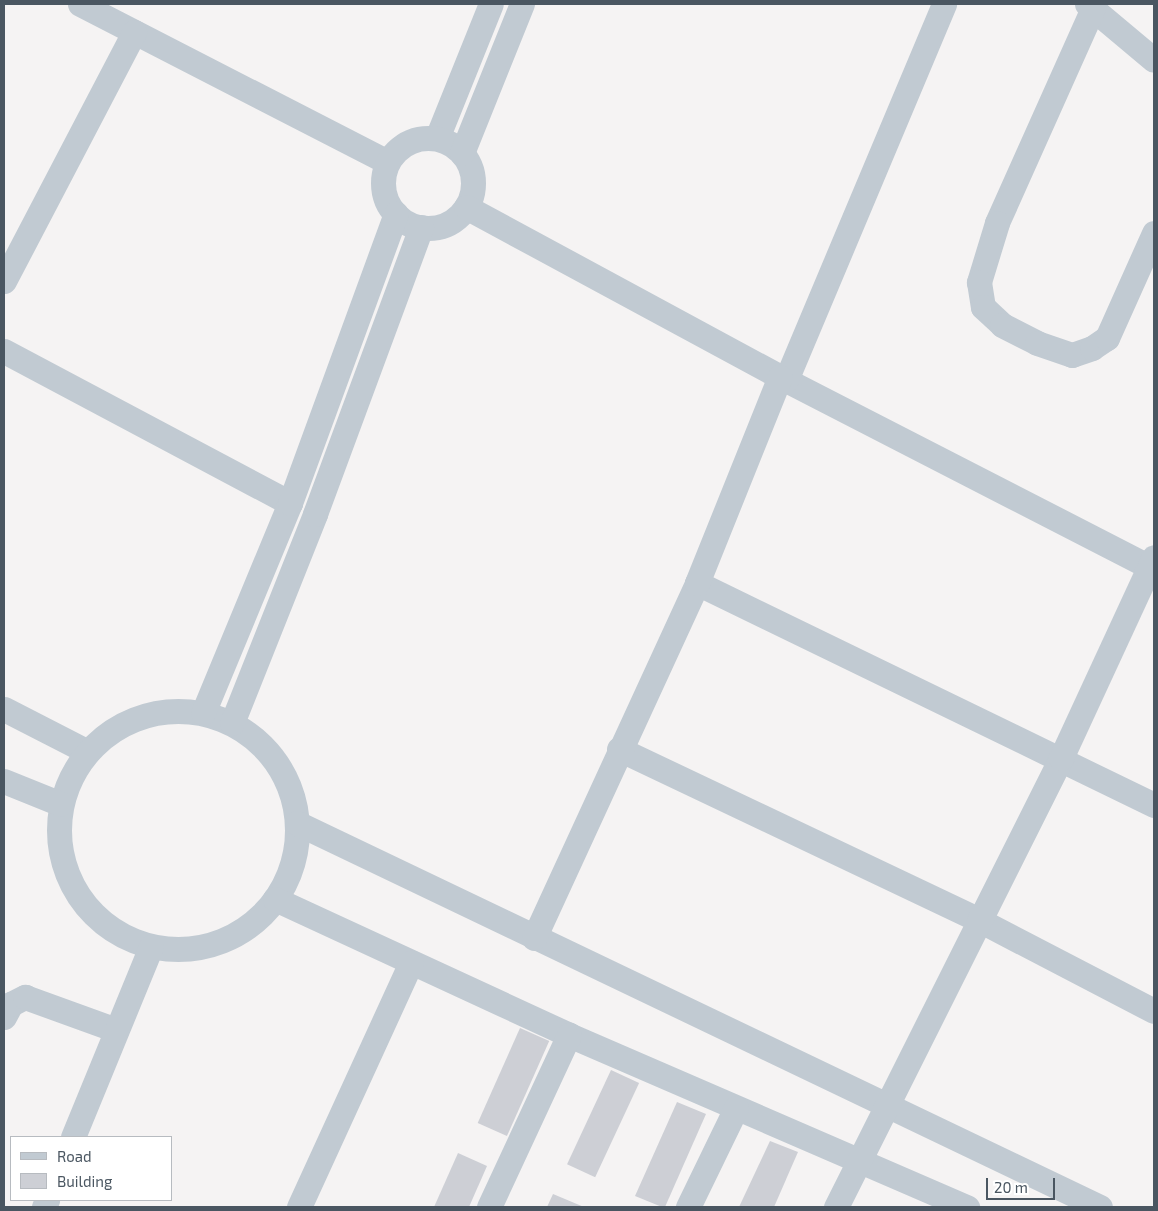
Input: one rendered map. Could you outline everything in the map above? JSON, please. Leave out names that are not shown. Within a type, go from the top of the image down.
[{"type":"street","points":[[80,4],[388,162]]},
{"type":"street","points":[[437,138],[491,4]]},
{"type":"street","points":[[462,153],[522,4]]},
{"type":"street","points":[[534,938],[619,749],[697,583],[944,4]]},
{"type":"street","points":[[1154,60],[1090,6],[997,224],[979,282],[983,307],[1002,325],[1037,343],[1072,355],[1092,348],[1106,338],[1154,233]]},
{"type":"street","points":[[4,281],[134,32]]},
{"type":"street","points":[[422,138],[437,138],[462,153],[473,179],[466,207],[442,225],[421,227],[396,214],[384,190],[388,162],[409,142],[422,138]]},
{"type":"street","points":[[466,207],[783,379],[1153,564],[1061,758],[836,1207]]},
{"type":"street","points":[[203,713],[290,503],[396,214]]},
{"type":"street","points":[[232,723],[315,514],[421,227]]},
{"type":"street","points":[[4,351],[290,503]]},
{"type":"street","points":[[697,583],[1061,758],[1154,805]]},
{"type":"street","points":[[4,710],[88,752]]},
{"type":"street","points":[[171,711],[203,713],[232,723],[255,739],[278,764],[294,802],[297,823],[293,863],[275,899],[251,924],[220,942],[185,949],[151,947],[116,933],[83,901],[68,877],[59,842],[61,804],[71,777],[88,752],[112,731],[140,717],[171,711]]},
{"type":"street","points":[[619,749],[979,920],[1154,1011]]},
{"type":"street","points":[[4,781],[61,804]]},
{"type":"street","points":[[297,823],[534,938],[887,1103],[1100,1207]]},
{"type":"street","points":[[275,899],[569,1035],[967,1207]]},
{"type":"street","points":[[73,1136],[151,947]]},
{"type":"street","points":[[299,1207],[411,962]]},
{"type":"street","points":[[4,1017],[18,1000],[33,998],[116,1030]]},
{"type":"street","points":[[489,1207],[569,1035]]},
{"type":"street","points":[[688,1207],[736,1108]]},
{"type":"building","points":[[520,1028],[549,1041],[507,1136],[478,1123]]},
{"type":"building","points":[[611,1070],[639,1083],[595,1177],[567,1164]]},
{"type":"building","points":[[677,1102],[706,1114],[665,1207],[662,1207],[635,1196]]},
{"type":"building","points":[[770,1141],[798,1152],[774,1207],[739,1207]]},
{"type":"building","points":[[458,1153],[487,1166],[469,1207],[434,1207]]},
{"type":"building","points":[[553,1194],[584,1207],[547,1207]]}]
